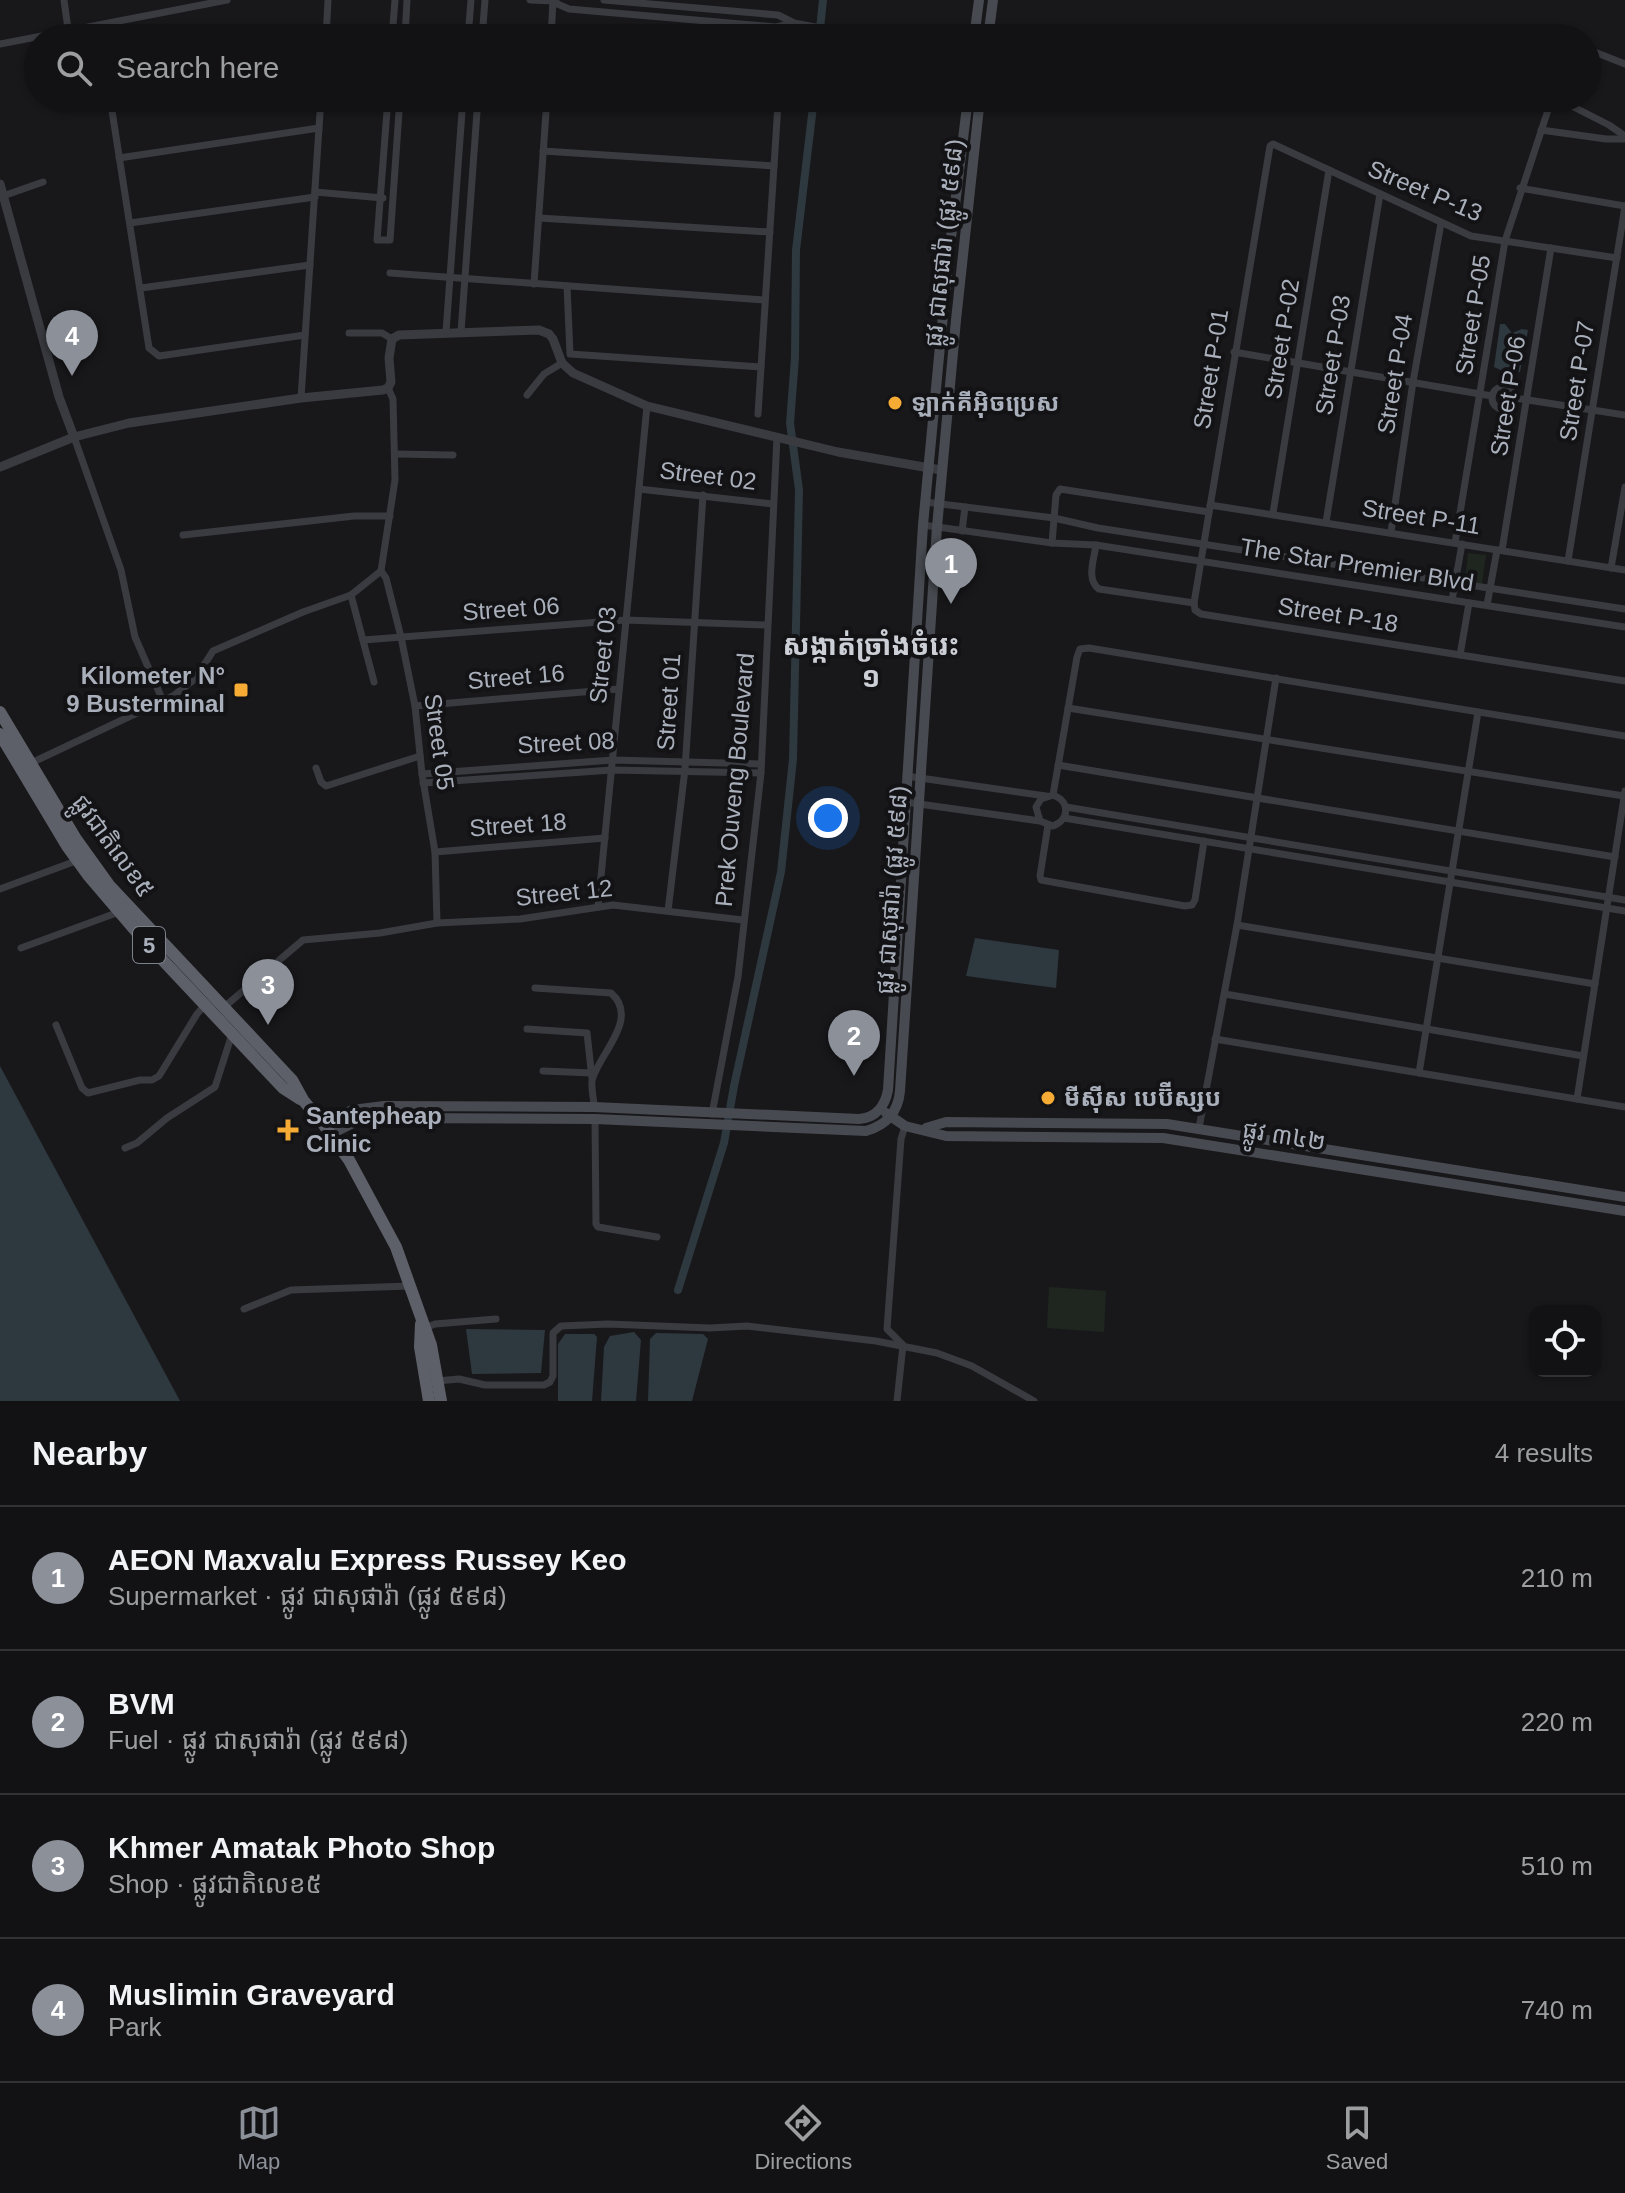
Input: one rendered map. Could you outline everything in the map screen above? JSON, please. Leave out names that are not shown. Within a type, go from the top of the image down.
[{"type":"highway","name":"ផ្លូវជាតិលេខ៥","points":[[0,712],[76,861],[292,1080],[303,1100],[328,1130],[382,1217],[413,1288],[431,1345],[441,1401]]},
{"type":"highway","name":"ផ្លូវជាតិលេខ៥","points":[[0,734],[85,853],[119,912],[283,1088],[303,1100]]},
{"type":"highway","name":"ផ្លូវជាតិលេខ៥","points":[[423,1322],[420,1347],[429,1401]]},
{"type":"main road","points":[[976,24],[979,0]]},
{"type":"main road","points":[[990,24],[993,0]]},
{"type":"main road","name":"ផ្លូវ ជាសុផារ៉ា (ផ្លូវ ៥៩៨)","points":[[881,1108],[888,1090],[923,525],[966,112]]},
{"type":"main road","name":"ផ្លូវ ជាសុផារ៉ា (ផ្លូវ ៥៩៨)","points":[[890,1117],[899,1099],[941,470],[978,112]]},
{"type":"main road","points":[[942,327],[955,329]]},
{"type":"main road","points":[[909,742],[922,742]]},
{"type":"main road","points":[[328,1130],[342,1114],[364,1108],[714,1118],[866,1131],[879,1127],[890,1117]]},
{"type":"main road","points":[[740,1120],[864,1119],[881,1108],[905,1126],[923,1129]]},
{"type":"main road","name":"ផ្លូវ ៣៤២","points":[[923,1129],[946,1122],[1167,1124],[1625,1197]]},
{"type":"main road","name":"ផ្លូវ ៣៤២","points":[[923,1129],[946,1136],[1163,1138],[1625,1211]]},
{"type":"street","points":[[64,0],[67,24]]},
{"type":"street","points":[[95,24],[227,0]]},
{"type":"street","points":[[327,24],[328,0]]},
{"type":"street","points":[[393,24],[395,0]]},
{"type":"street","points":[[406,24],[407,0]]},
{"type":"street","points":[[469,24],[471,0]]},
{"type":"street","points":[[483,24],[485,0]]},
{"type":"street","points":[[530,0],[555,1],[569,9],[735,24]]},
{"type":"street","points":[[604,0],[778,15],[800,24]]},
{"type":"street","points":[[553,24],[555,1]]},
{"type":"street","points":[[687,7],[687,19]]},
{"type":"street","points":[[745,24],[746,12]]},
{"type":"street","points":[[790,24],[794,23]]},
{"type":"street","points":[[0,44],[24,39]]},
{"type":"street","points":[[1601,55],[1625,64]]},
{"type":"street","points":[[112,112],[149,348],[159,356],[305,335]]},
{"type":"street","points":[[301,398],[320,112]]},
{"type":"street","points":[[387,112],[377,240],[390,240],[399,112]]},
{"type":"street","points":[[446,332],[462,112]]},
{"type":"street","points":[[461,332],[477,112]]},
{"type":"street","points":[[534,284],[546,112]]},
{"type":"street","points":[[758,414],[777,112]]},
{"type":"street","name":"Street P-05","points":[[1452,600],[1505,241],[1520,188],[1548,112]]},
{"type":"street","points":[[1583,112],[1609,125],[1625,138]]},
{"type":"street","points":[[119,158],[319,128]]},
{"type":"street","points":[[1541,130],[1606,139],[1625,138]]},
{"type":"street","points":[[460,142],[475,142]]},
{"type":"street","name":"Street P-13","points":[[1273,144],[1471,236],[1617,258]]},
{"type":"street","name":"Street P-01","points":[[1194,603],[1267,150],[1273,144]]},
{"type":"street","points":[[543,151],[774,166]]},
{"type":"street","name":"Street P-02","points":[[1273,513],[1329,170]]},
{"type":"street","points":[[3,196],[43,182]]},
{"type":"street","points":[[0,184],[59,397],[117,555],[135,637],[163,701]]},
{"type":"street","points":[[1520,188],[1625,206]]},
{"type":"street","points":[[130,223],[315,194],[393,199]]},
{"type":"street","name":"Street P-03","points":[[1326,522],[1380,194]]},
{"type":"street","name":"Street P-07","points":[[1568,561],[1625,206]]},
{"type":"street","points":[[539,218],[770,232]]},
{"type":"street","name":"Street P-04","points":[[1391,532],[1441,223]]},
{"type":"street","name":"Street P-06","points":[[1487,605],[1528,400],[1551,248]]},
{"type":"street","points":[[141,288],[310,265]]},
{"type":"street","points":[[390,273],[765,300]]},
{"type":"street","points":[[567,286],[570,354],[761,367]]},
{"type":"street","points":[[349,333],[382,333],[392,339],[412,333],[539,330],[553,339],[562,363],[573,373],[647,406],[803,443],[941,470]]},
{"type":"street","points":[[25,766],[163,701],[195,679],[213,651],[351,595],[381,571],[396,454],[393,399],[388,388],[392,339]]},
{"type":"street","points":[[1234,352],[1492,396]]},
{"type":"street","points":[[527,395],[544,374],[562,363]]},
{"type":"street","points":[[1504,387],[1513,392],[1515,398],[1505,409],[1495,406],[1492,396],[1494,391],[1504,387]]},
{"type":"street","points":[[0,467],[74,437],[129,423],[388,388]]},
{"type":"street","points":[[1515,398],[1625,415]]},
{"type":"street","name":"Street 03","points":[[598,907],[647,406]]},
{"type":"street","name":"Prek Ouveng Boulevard","points":[[714,1118],[738,977],[761,773],[773,504],[780,437]]},
{"type":"street","points":[[396,454],[453,455]]},
{"type":"street","points":[[1611,568],[1625,487]]},
{"type":"street","name":"Street 02","points":[[639,489],[773,504]]},
{"type":"street","name":"Street P-11","points":[[1054,516],[1056,495],[1060,489],[1273,513],[1625,570]]},
{"type":"street","name":"Street 01","points":[[668,911],[685,772],[703,495]]},
{"type":"street","name":"The Star Premier Blvd","points":[[925,502],[1054,516],[1085,525],[1625,609]]},
{"type":"street","points":[[962,531],[965,507]]},
{"type":"street","points":[[183,535],[354,516],[390,516]]},
{"type":"street","points":[[1052,543],[1054,516]]},
{"type":"street","name":"The Star Premier Blvd","points":[[923,525],[1052,543],[1096,545],[1625,627]]},
{"type":"street","name":"Street P-18","points":[[1096,545],[1092,579],[1093,585],[1099,589],[1194,603],[1195,610],[1201,614],[1625,681]]},
{"type":"street","name":"Street 05","points":[[381,571],[386,578],[401,637],[415,706],[422,778],[435,852],[437,923]]},
{"type":"street","points":[[351,595],[374,682]]},
{"type":"street","points":[[1460,655],[1469,603]]},
{"type":"street","name":"Street 06","points":[[363,640],[626,620],[767,625]]},
{"type":"street","points":[[1204,841],[1192,905],[1041,880],[1044,823],[1036,807],[1049,796],[1058,765],[1080,649],[1089,648],[1625,736]]},
{"type":"street","points":[[1199,1128],[1237,925],[1276,678]]},
{"type":"street","name":"Street 16","points":[[415,706],[619,689]]},
{"type":"street","points":[[1068,708],[1625,794],[1577,1099]]},
{"type":"street","points":[[1419,1073],[1478,712]]},
{"type":"street","points":[[316,768],[321,782],[326,786],[420,756]]},
{"type":"street","name":"Street 08","points":[[518,770],[613,760],[761,764]]},
{"type":"street","points":[[1058,765],[1615,857]]},
{"type":"street","points":[[422,778],[518,770],[761,773]]},
{"type":"street","points":[[905,802],[1057,824],[1064,818],[1066,807],[1061,799],[1049,796],[906,776]]},
{"type":"street","points":[[1066,807],[1625,900]]},
{"type":"street","points":[[1064,818],[1625,911]]},
{"type":"street","name":"Street 18","points":[[435,852],[605,838]]},
{"type":"street","points":[[0,889],[76,861]]},
{"type":"street","name":"Street 12","points":[[223,1008],[303,940],[380,933],[437,923],[520,919],[613,905],[743,920]]},
{"type":"street","points":[[21,948],[119,912]]},
{"type":"street","points":[[1237,925],[1595,984]]},
{"type":"street","points":[[535,988],[611,993],[615,997],[621,1018],[617,1033],[592,1076]]},
{"type":"street","points":[[1225,994],[1583,1056]]},
{"type":"street","points":[[56,1025],[82,1088],[88,1093],[159,1076],[205,1005]]},
{"type":"street","points":[[527,1029],[587,1033],[595,1113],[596,1224],[598,1227],[657,1237]]},
{"type":"street","points":[[125,1148],[137,1143],[167,1118],[215,1087],[232,1034]]},
{"type":"street","points":[[1215,1039],[1625,1107]]},
{"type":"street","points":[[543,1071],[592,1076]]},
{"type":"street","points":[[903,1345],[887,1329],[901,1139],[905,1126]]},
{"type":"street","points":[[244,1309],[291,1290],[413,1288]]},
{"type":"street","points":[[423,1322],[435,1324],[496,1319]]},
{"type":"street","points":[[437,1381],[459,1379],[485,1385],[544,1385],[553,1376],[553,1333],[561,1326],[747,1326],[903,1345],[937,1353],[972,1366],[1034,1401]]},
{"type":"street","points":[[897,1401],[903,1345]]},
{"type":"shaded area","points":[[1500,324],[1505,324],[1512,333],[1528,330],[1520,372],[1507,373],[1494,367]]},
{"type":"shaded area","points":[[1468,553],[1486,555],[1482,584],[1465,581]]},
{"type":"shaded area","points":[[975,938],[1059,950],[1056,988],[966,976]]},
{"type":"shaded area","points":[[0,1066],[180,1401],[0,1401]]},
{"type":"shaded area","points":[[1049,1287],[1106,1291],[1104,1332],[1047,1328]]},
{"type":"shaded area","points":[[466,1329],[545,1330],[541,1373],[472,1374]]},
{"type":"shaded area","points":[[634,1332],[641,1340],[636,1401],[601,1401],[604,1347],[610,1336]]},
{"type":"shaded area","points":[[656,1333],[703,1334],[708,1339],[692,1401],[648,1401],[650,1339]]},
{"type":"shaded area","points":[[565,1334],[594,1334],[597,1337],[592,1401],[558,1401],[558,1344]]},
{"type":"waterway","points":[[820,24],[823,0]]},
{"type":"waterway","points":[[678,1290],[724,1143],[781,872],[793,759],[799,490],[790,423],[795,358],[796,250],[812,112]]},
{"type":"place","name":"Muslimin Graveyard","points":[[72,376]]},
{"type":"place","name":"ឡាក់គីអ៊ិចប្រេស","points":[[895,403]]},
{"type":"place","name":"AEON Maxvalu Express Russey Keo","points":[[951,604]]},
{"type":"place","name":"Kilometer N° 9 Busterminal","points":[[241,690]]},
{"type":"place","name":"Khmer Amatak Photo Shop","points":[[268,1025]]},
{"type":"place","name":"BVM","points":[[854,1076]]},
{"type":"place","name":"មីសុីស បេប៊ីស្សប","points":[[1048,1098]]},
{"type":"place","name":"Santepheap Clinic","points":[[288,1130]]},
{"type":"district","name":"សង្កាត់ច្រាំងចំរេះ ១","points":[[871,661]]}]
